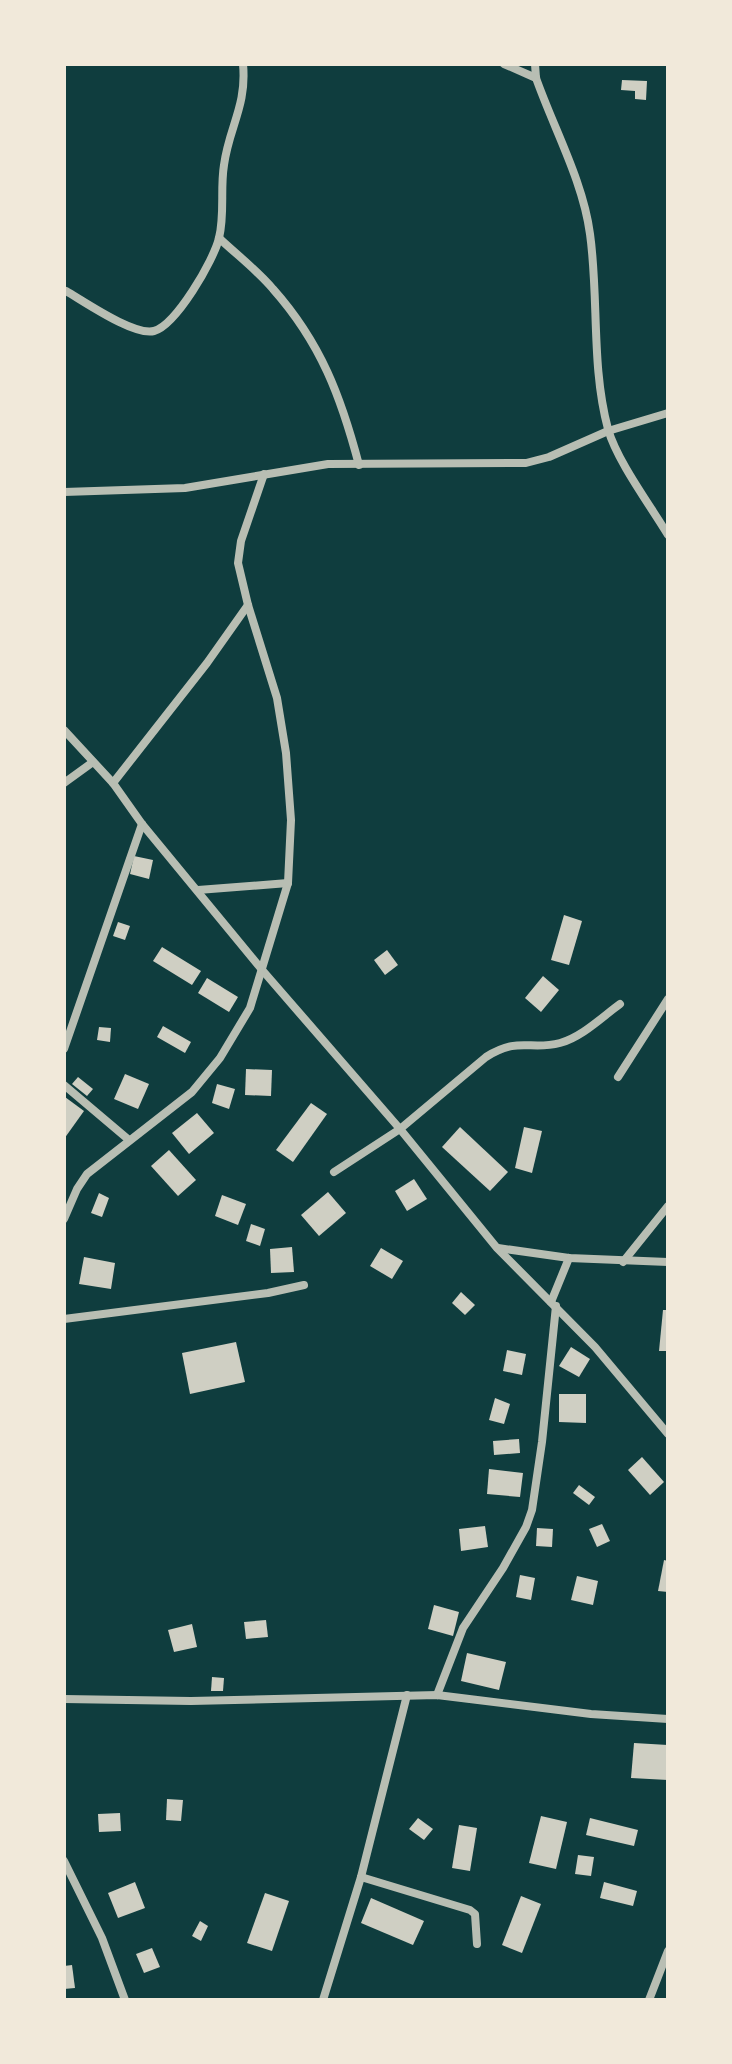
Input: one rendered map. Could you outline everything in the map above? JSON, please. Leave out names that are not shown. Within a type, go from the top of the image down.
[{"type":"street","points":[[66,291],[137,329],[152,331],[168,323],[211,259],[219,238],[224,164],[240,113],[245,81],[243,64]]},
{"type":"street","points":[[504,64],[536,78]]},
{"type":"street","points":[[535,64],[536,78],[554,129],[574,171],[586,211],[602,399],[608,431],[668,535]]},
{"type":"street","points":[[219,238],[274,289],[318,350],[342,402],[359,465]]},
{"type":"street","points":[[64,492],[185,488],[328,464],[526,463],[549,457],[608,431],[668,413]]},
{"type":"street","points":[[64,1219],[87,1174],[166,1115],[192,1092],[220,1058],[250,1008],[288,883],[291,820],[286,753],[277,698],[238,563],[241,541],[264,474]]},
{"type":"street","points":[[113,783],[248,605]]},
{"type":"street","points":[[64,730],[113,783],[142,824],[263,971],[400,1129],[497,1248],[595,1347],[668,1434]]},
{"type":"street","points":[[64,783],[93,762]]},
{"type":"street","points":[[64,1049],[142,824]]},
{"type":"street","points":[[198,890],[288,883]]},
{"type":"street","points":[[618,1077],[668,999]]},
{"type":"street","points":[[334,1172],[400,1129],[502,1047],[520,1043],[548,1045],[562,1042],[620,1004]]},
{"type":"street","points":[[64,1085],[129,1140]]},
{"type":"street","points":[[623,1262],[668,1206]]},
{"type":"street","points":[[497,1248],[569,1258],[668,1262]]},
{"type":"street","points":[[437,1695],[463,1628],[503,1568],[532,1510],[542,1442],[554,1304],[569,1258]]},
{"type":"street","points":[[64,1319],[268,1293],[304,1285]]},
{"type":"street","points":[[323,2000],[361,1877],[407,1695]]},
{"type":"street","points":[[64,1699],[191,1701],[437,1695],[591,1714],[668,1719]]},
{"type":"street","points":[[64,1861],[102,1938],[125,2000]]},
{"type":"street","points":[[361,1877],[470,1910],[475,1914],[477,1944]]},
{"type":"street","points":[[649,2000],[668,1951]]},
{"type":"building","points":[[622,80],[647,81],[646,100],[635,99],[635,91],[621,90]]},
{"type":"building","points":[[134,856],[153,860],[149,879],[130,874]]},
{"type":"building","points":[[564,915],[582,921],[569,965],[551,960]]},
{"type":"building","points":[[118,922],[130,926],[125,940],[113,936]]},
{"type":"building","points":[[162,947],[201,971],[192,985],[153,961]]},
{"type":"building","points":[[387,950],[398,965],[385,975],[374,960]]},
{"type":"building","points":[[543,976],[559,990],[541,1012],[525,998]]},
{"type":"building","points":[[207,978],[238,997],[229,1012],[198,993]]},
{"type":"building","points":[[163,1026],[191,1042],[185,1053],[157,1037]]},
{"type":"building","points":[[99,1027],[111,1028],[110,1042],[97,1040]]},
{"type":"building","points":[[246,1069],[272,1070],[271,1096],[245,1095]]},
{"type":"building","points":[[125,1074],[149,1084],[138,1109],[114,1099]]},
{"type":"building","points":[[78,1077],[93,1089],[87,1096],[72,1084]]},
{"type":"building","points":[[217,1084],[235,1089],[229,1109],[212,1103]]},
{"type":"building","points":[[64,1099],[84,1111],[64,1139]]},
{"type":"building","points":[[311,1103],[327,1114],[293,1162],[276,1150]]},
{"type":"building","points":[[197,1113],[214,1133],[189,1154],[172,1133]]},
{"type":"building","points":[[460,1127],[508,1172],[490,1191],[442,1147]]},
{"type":"building","points":[[524,1127],[542,1131],[532,1173],[515,1168]]},
{"type":"building","points":[[169,1150],[196,1180],[178,1196],[151,1166]]},
{"type":"building","points":[[414,1179],[427,1199],[407,1211],[395,1191]]},
{"type":"building","points":[[328,1192],[346,1213],[319,1236],[301,1215]]},
{"type":"building","points":[[99,1193],[109,1198],[102,1217],[91,1213]]},
{"type":"building","points":[[222,1195],[246,1204],[238,1225],[215,1216]]},
{"type":"building","points":[[251,1224],[265,1229],[260,1246],[246,1241]]},
{"type":"building","points":[[292,1247],[294,1272],[271,1273],[270,1249]]},
{"type":"building","points":[[381,1248],[403,1261],[392,1279],[370,1266]]},
{"type":"building","points":[[84,1257],[115,1263],[111,1289],[79,1284]]},
{"type":"building","points":[[461,1292],[475,1305],[465,1315],[452,1303]]},
{"type":"building","points":[[663,1310],[668,1310],[668,1351],[659,1351]]},
{"type":"building","points":[[236,1342],[245,1382],[190,1394],[182,1353]]},
{"type":"building","points":[[571,1347],[590,1359],[579,1377],[559,1366]]},
{"type":"building","points":[[507,1350],[526,1354],[522,1375],[503,1371]]},
{"type":"building","points":[[559,1394],[586,1394],[586,1423],[559,1422]]},
{"type":"building","points":[[495,1398],[510,1404],[504,1424],[489,1420]]},
{"type":"building","points":[[519,1439],[520,1453],[494,1455],[493,1441]]},
{"type":"building","points":[[642,1457],[664,1482],[650,1495],[628,1470]]},
{"type":"building","points":[[489,1469],[523,1473],[520,1497],[487,1494]]},
{"type":"building","points":[[579,1485],[595,1497],[589,1505],[573,1493]]},
{"type":"building","points":[[602,1524],[610,1541],[597,1547],[589,1529]]},
{"type":"building","points":[[485,1526],[488,1547],[461,1551],[459,1529]]},
{"type":"building","points":[[537,1528],[553,1529],[552,1547],[536,1546]]},
{"type":"building","points":[[664,1560],[668,1561],[668,1592],[658,1591]]},
{"type":"building","points":[[520,1575],[535,1578],[531,1600],[516,1597]]},
{"type":"building","points":[[577,1576],[598,1581],[593,1605],[571,1600]]},
{"type":"building","points":[[434,1605],[459,1612],[453,1636],[428,1629]]},
{"type":"building","points":[[266,1620],[268,1637],[246,1639],[244,1622]]},
{"type":"building","points":[[192,1624],[197,1647],[174,1652],[168,1630]]},
{"type":"building","points":[[467,1653],[506,1662],[499,1690],[461,1681]]},
{"type":"building","points":[[212,1677],[224,1678],[223,1691],[211,1691]]},
{"type":"building","points":[[634,1743],[668,1745],[668,1780],[631,1778]]},
{"type":"building","points":[[167,1799],[183,1800],[181,1821],[166,1820]]},
{"type":"building","points":[[120,1813],[121,1831],[99,1832],[98,1814]]},
{"type":"building","points":[[541,1816],[567,1822],[556,1869],[529,1863]]},
{"type":"building","points":[[418,1818],[433,1829],[424,1840],[409,1829]]},
{"type":"building","points":[[590,1818],[638,1830],[634,1846],[586,1835]]},
{"type":"building","points":[[459,1825],[477,1828],[470,1871],[452,1868]]},
{"type":"building","points":[[578,1855],[594,1857],[591,1876],[575,1874]]},
{"type":"building","points":[[135,1882],[145,1908],[118,1918],[108,1893]]},
{"type":"building","points":[[604,1882],[637,1891],[633,1906],[600,1898]]},
{"type":"building","points":[[265,1893],[289,1901],[272,1951],[247,1943]]},
{"type":"building","points":[[521,1896],[541,1904],[522,1953],[502,1945]]},
{"type":"building","points":[[371,1898],[424,1921],[413,1945],[361,1923]]},
{"type":"building","points":[[200,1921],[208,1926],[201,1941],[192,1936]]},
{"type":"building","points":[[152,1948],[160,1967],[144,1973],[136,1954]]},
{"type":"building","points":[[72,1965],[75,1988],[64,1989],[64,1966]]}]
